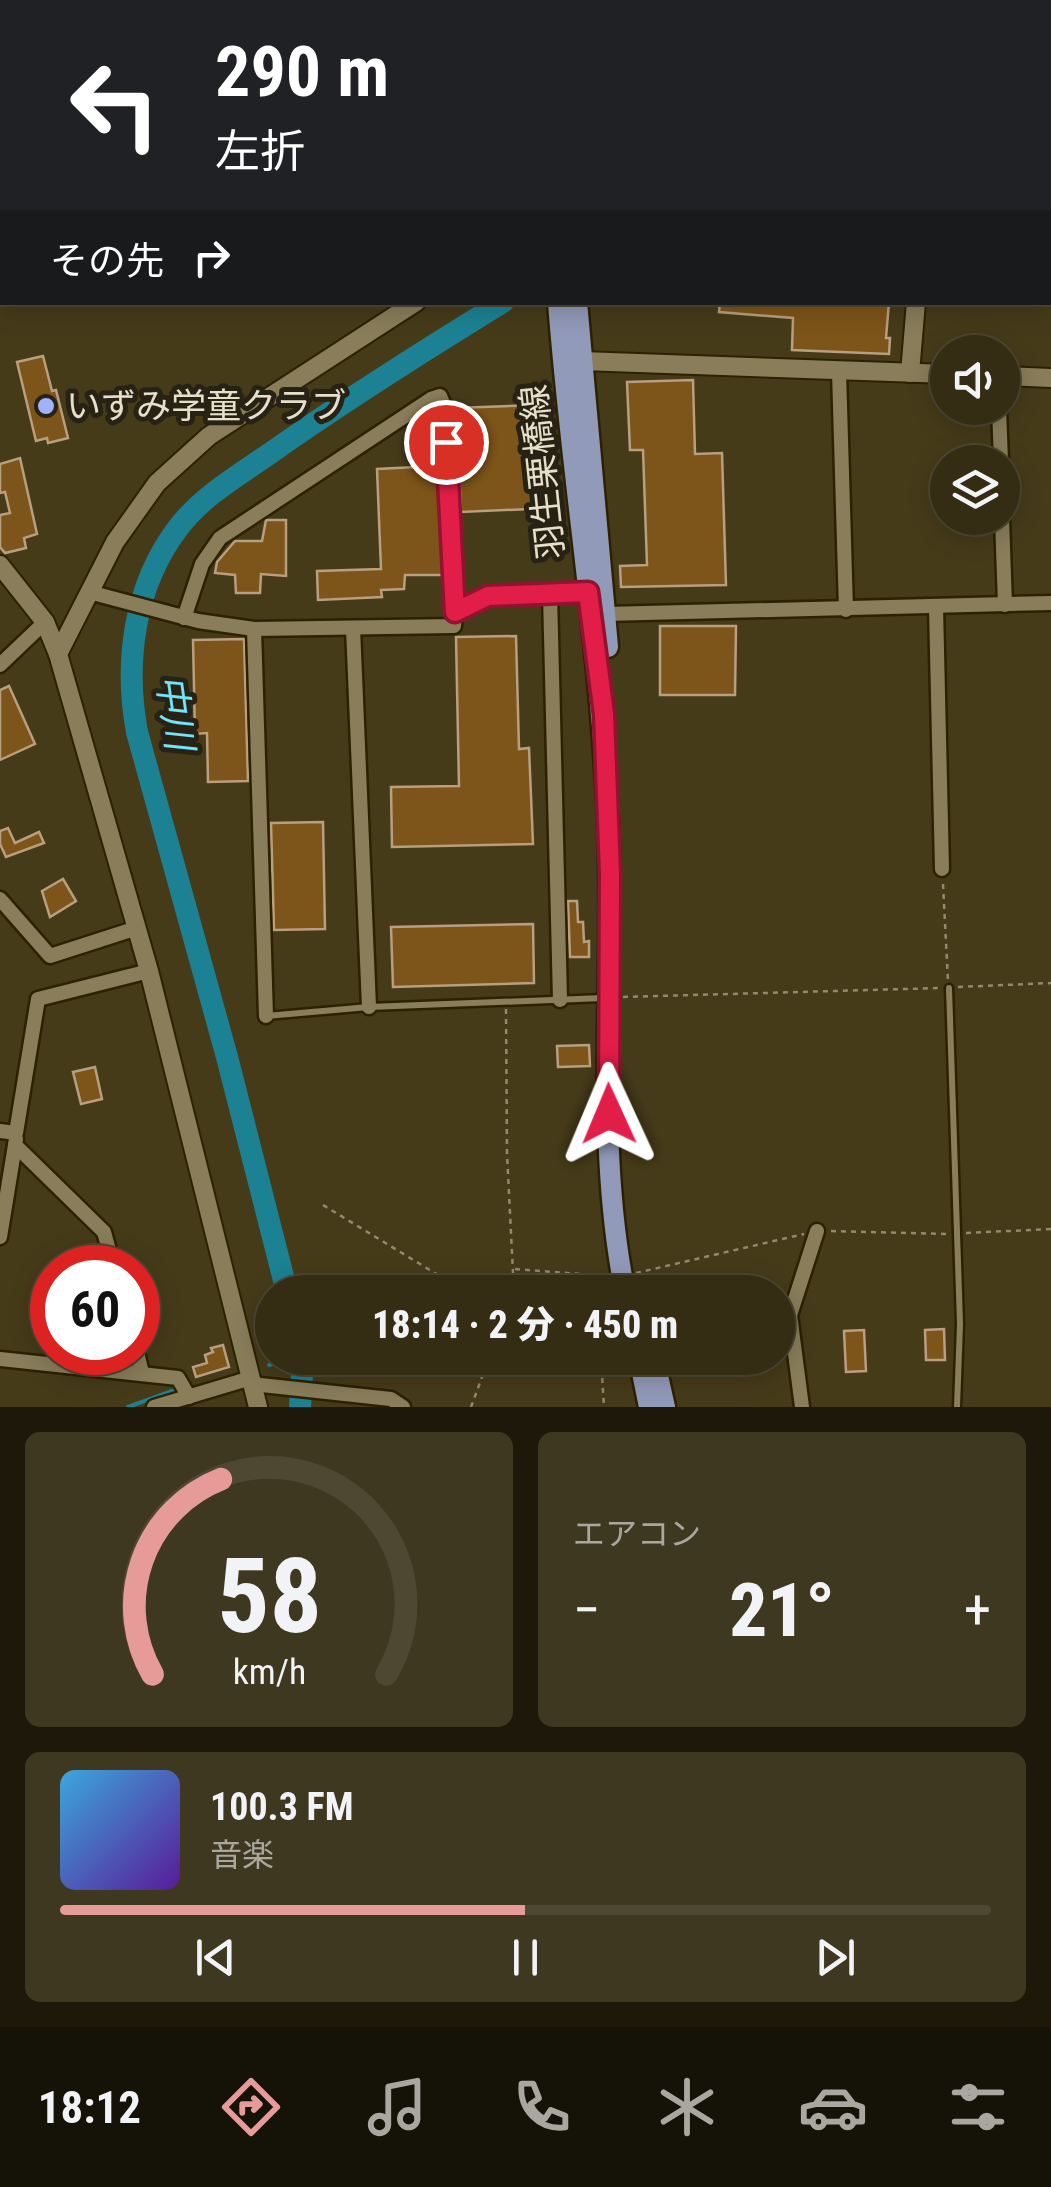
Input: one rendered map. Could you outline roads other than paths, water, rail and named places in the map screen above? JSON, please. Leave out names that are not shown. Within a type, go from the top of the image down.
[{"type":"main road","name":"羽生栗橋線","points":[[564,305],[605,614],[618,753],[622,871],[615,997]]},
{"type":"main road","name":"羽生栗橋線","points":[[574,363],[574,491],[604,714],[629,1275]]},
{"type":"main road","points":[[642,1375],[649,1407]]},
{"type":"main road","points":[[658,1375],[665,1407]]},
{"type":"street","points":[[58,654],[97,594],[115,542],[157,483],[209,436],[411,305]]},
{"type":"street","points":[[910,373],[916,305]]},
{"type":"street","points":[[574,363],[930,374]]},
{"type":"street","points":[[840,370],[846,610]]},
{"type":"street","points":[[1020,377],[1051,378]]},
{"type":"street","points":[[97,594],[184,618],[254,629],[454,626],[445,408],[440,396],[220,538],[202,564],[184,618]]},
{"type":"street","points":[[1003,535],[1005,605]]},
{"type":"street","points":[[0,565],[45,622],[58,654],[149,971],[258,1407]]},
{"type":"street","points":[[455,612],[488,596],[588,592]]},
{"type":"street","points":[[550,594],[560,1000]]},
{"type":"street","points":[[605,614],[1051,604]]},
{"type":"street","points":[[936,607],[942,868]]},
{"type":"street","points":[[0,665],[45,622]]},
{"type":"street","points":[[353,628],[369,1006]]},
{"type":"street","points":[[254,629],[266,1016]]},
{"type":"street","points":[[0,899],[50,956],[137,928]]},
{"type":"street","points":[[0,1237],[38,1000],[149,971]]},
{"type":"street","points":[[0,1131],[16,1139],[104,1232],[108,1245]]},
{"type":"street","points":[[802,1407],[790,1315],[817,1231]]},
{"type":"street","points":[[0,1359],[30,1362]]},
{"type":"street","points":[[160,1375],[178,1378],[189,1397]]},
{"type":"street","points":[[154,1407],[252,1381],[395,1404]]},
{"type":"lane","points":[[949,988],[960,1324],[957,1407]]},
{"type":"lane","points":[[266,1016],[369,1006],[615,997]]},
{"type":"waterway","name":"中川","points":[[283,1275],[137,732],[132,679],[136,626],[151,574],[178,528],[198,506],[329,413],[498,305]]},
{"type":"waterway","name":"中川","points":[[300,1407],[302,1375]]},
{"type":"waterway","points":[[128,1407],[178,1389]]},
{"type":"place","name":"いずみ学童クラブ","points":[[46,406]]}]
